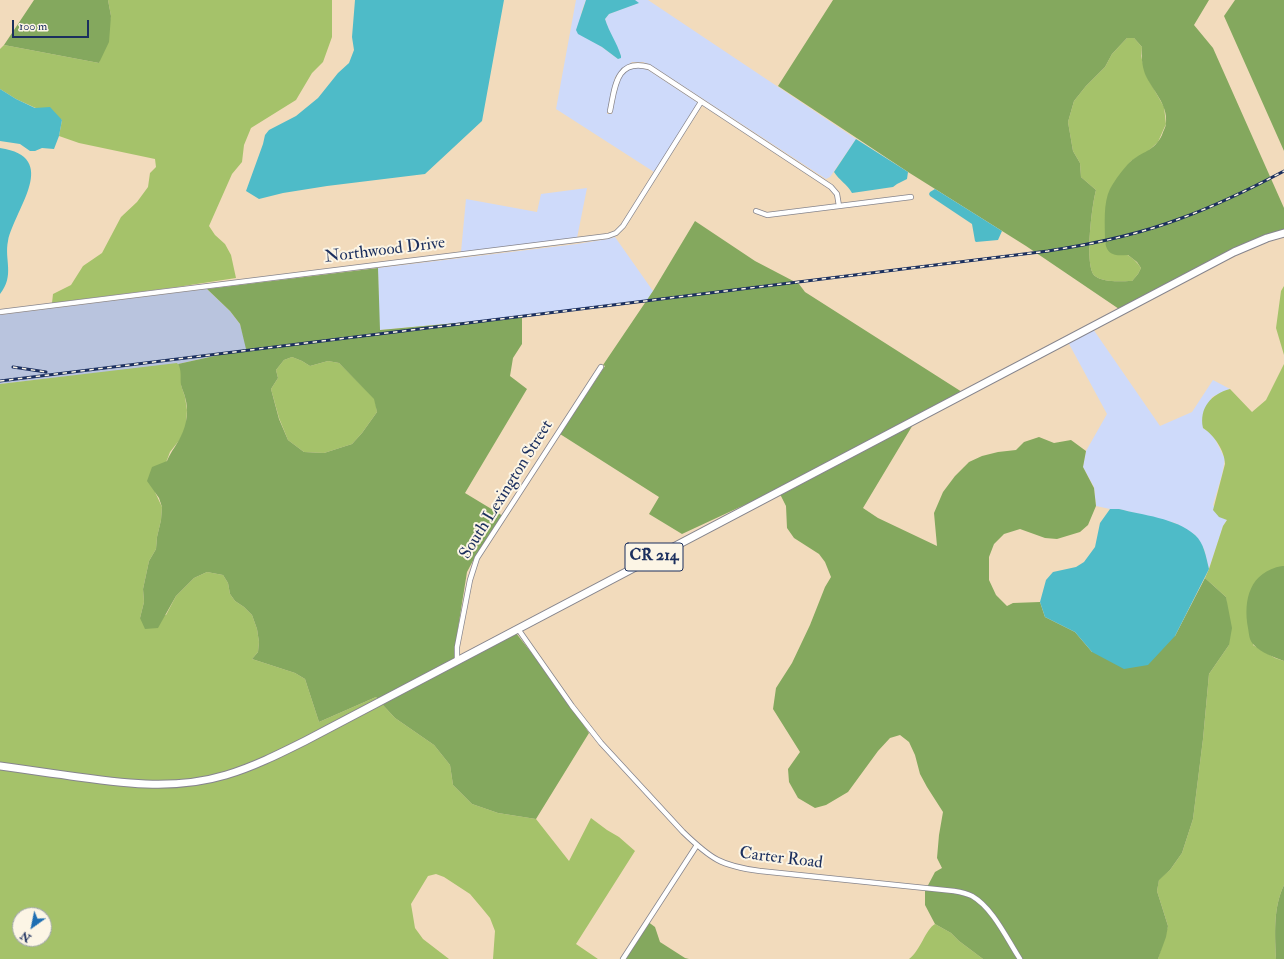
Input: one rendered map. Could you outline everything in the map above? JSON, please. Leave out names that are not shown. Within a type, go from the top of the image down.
[{"type":"main road","name":"CR 214","points":[[0,766],[135,784],[182,784],[216,778],[247,768],[286,751],[1234,252],[1254,243],[1284,233]]},
{"type":"street","points":[[610,111],[617,79],[623,71],[631,65],[642,65],[649,67],[831,187],[837,194],[839,206]]},
{"type":"street","name":"Northwood Drive","points":[[0,312],[608,236],[616,233],[623,226],[701,102]]},
{"type":"street","points":[[756,212],[767,215],[911,198]]},
{"type":"street","name":"South Lexington Street","points":[[457,661],[457,647],[470,580],[477,558],[601,367]]},
{"type":"street","name":"Carter Road","points":[[518,629],[572,706],[601,744],[697,845],[712,857],[721,862],[741,868],[954,891],[970,895],[983,904],[989,911],[1020,959]]},
{"type":"street","points":[[623,959],[697,845]]},
{"type":"shaded area","points":[[576,0],[586,0],[582,10],[578,33],[602,47],[618,59],[621,56],[605,19],[609,14],[638,3],[635,0],[648,0],[856,139],[830,177],[826,179],[651,65],[643,62],[632,62],[622,69],[615,77],[607,114],[612,114],[619,80],[624,73],[632,68],[648,70],[698,103],[654,172],[556,109]]},
{"type":"shaded area","points":[[587,188],[577,238],[461,252],[466,199],[537,212],[541,194]]},
{"type":"shaded area","points":[[615,237],[653,291],[647,301],[522,317],[379,330],[378,268],[577,244]]},
{"type":"shaded area","points":[[207,289],[230,311],[240,324],[247,349],[178,364],[0,384],[0,315]]},
{"type":"shaded area","points":[[1093,329],[1160,426],[1192,412],[1213,380],[1230,389],[1212,397],[1203,428],[1215,439],[1225,459],[1213,505],[1227,520],[1223,526],[1209,569],[1204,549],[1195,535],[1175,523],[1119,509],[1096,506],[1094,487],[1083,467],[1086,451],[1107,414],[1068,342]]},
{"type":"green space","points":[[34,0],[108,0],[111,16],[109,42],[99,63],[4,45]]},
{"type":"green space","points":[[108,0],[332,0],[332,37],[323,62],[312,73],[296,100],[251,128],[244,145],[242,162],[232,174],[209,226],[215,235],[225,244],[231,255],[236,278],[52,303],[53,294],[71,285],[83,266],[102,253],[121,217],[137,202],[148,187],[150,173],[156,167],[155,159],[79,143],[59,136],[62,120],[16,99],[0,89],[0,49],[4,45],[99,63],[111,16]]},
{"type":"green space","points":[[833,0],[1209,0],[1194,25],[1213,48],[1284,208],[1284,230],[1119,309],[1026,246],[908,172],[778,86]],"holes":[[[1127,38],[1134,38],[1142,47],[1144,71],[1165,110],[1166,124],[1159,141],[1152,148],[1134,158],[1110,189],[1105,207],[1105,240],[1107,249],[1112,254],[1128,255],[1137,262],[1141,268],[1132,281],[1108,281],[1095,276],[1092,270],[1089,249],[1096,190],[1081,177],[1080,163],[1073,151],[1068,122],[1074,101],[1086,86],[1105,67],[1112,54]]]},
{"type":"green space","points":[[1235,0],[1284,0],[1284,151],[1224,16]]},
{"type":"green space","points":[[1127,38],[1134,38],[1142,47],[1141,56],[1146,75],[1164,107],[1166,124],[1158,142],[1147,152],[1131,161],[1111,188],[1106,215],[1105,243],[1130,256],[1141,268],[1132,281],[1113,281],[1103,280],[1095,276],[1092,270],[1089,249],[1096,190],[1081,177],[1080,163],[1073,151],[1068,122],[1074,101],[1086,86],[1105,67],[1112,54]]},
{"type":"green space","points":[[695,221],[755,261],[799,284],[805,292],[962,392],[768,494],[682,534],[649,514],[659,497],[560,434],[605,366],[603,365],[653,291]]},
{"type":"green space","points":[[378,268],[380,330],[522,317],[522,344],[513,358],[510,376],[527,389],[465,493],[503,516],[475,557],[467,572],[454,659],[378,699],[376,697],[319,722],[305,679],[295,673],[252,659],[258,652],[259,642],[257,629],[252,615],[235,601],[230,594],[228,583],[223,575],[207,572],[194,578],[176,596],[158,628],[145,629],[140,618],[144,602],[143,589],[149,561],[156,549],[162,507],[159,498],[147,481],[152,467],[167,461],[183,431],[187,417],[187,407],[181,385],[178,364],[246,349],[240,324],[230,311],[207,289]],"holes":[[[292,357],[310,366],[328,361],[339,363],[374,399],[377,412],[352,444],[324,453],[304,452],[288,440],[279,419],[271,389],[278,378],[276,370],[284,360]]]},
{"type":"green space","points":[[1284,286],[1284,355],[1276,328],[1281,291]]},
{"type":"green space","points":[[292,357],[310,366],[328,361],[339,363],[375,399],[377,412],[352,444],[324,453],[304,452],[288,440],[279,418],[271,389],[278,378],[276,370],[284,360]]},
{"type":"green space","points":[[177,363],[181,368],[181,385],[187,410],[186,426],[181,438],[170,452],[155,492],[162,507],[161,520],[156,549],[149,561],[143,589],[144,602],[140,618],[166,615],[176,596],[194,578],[207,572],[223,575],[228,583],[230,594],[235,601],[252,615],[257,629],[259,642],[258,652],[252,659],[295,673],[305,679],[319,722],[376,697],[378,699],[299,742],[258,761],[237,769],[200,778],[166,781],[134,780],[0,763],[0,384]]},
{"type":"green space","points":[[1284,364],[1284,566],[1282,566],[1253,645],[1275,658],[1284,661],[1284,885],[1280,894],[1276,912],[1276,959],[1158,959],[1168,926],[1157,891],[1159,879],[1170,870],[1182,853],[1193,819],[1209,674],[1229,645],[1226,597],[1205,578],[1223,526],[1227,520],[1219,517],[1213,510],[1225,459],[1218,444],[1203,428],[1203,414],[1212,398],[1223,391],[1230,389],[1252,412],[1266,400]]},
{"type":"green space","points":[[914,423],[863,508],[878,518],[937,546],[934,513],[943,492],[955,476],[969,462],[982,456],[1016,450],[1024,442],[1039,437],[1054,443],[1071,440],[1086,451],[1083,467],[1094,488],[1096,506],[1088,525],[1080,532],[1057,539],[1045,538],[1020,529],[1004,534],[994,544],[989,557],[989,580],[996,595],[1007,606],[1013,603],[1040,602],[1045,617],[1075,632],[1092,652],[1175,636],[1205,578],[1226,597],[1232,628],[1229,645],[1209,674],[1193,819],[1182,853],[1170,870],[1159,880],[1157,891],[1168,926],[1166,937],[1158,959],[983,959],[951,933],[935,924],[925,905],[925,891],[935,872],[942,868],[937,858],[943,812],[920,774],[915,755],[909,742],[900,735],[890,738],[878,751],[848,792],[826,805],[815,808],[798,798],[789,782],[788,769],[800,752],[773,709],[776,688],[792,663],[810,625],[825,587],[831,577],[825,562],[819,554],[794,538],[787,528],[786,506],[780,494]]},
{"type":"green space","points":[[1284,566],[1284,661],[1264,653],[1252,643],[1247,617],[1248,597],[1251,588],[1262,574],[1271,569]]},
{"type":"green space","points":[[516,633],[563,693],[589,733],[536,819],[498,813],[472,804],[453,785],[450,765],[434,745],[395,718],[381,703]]},
{"type":"green space","points":[[381,703],[395,718],[434,745],[450,765],[453,785],[472,804],[498,813],[536,819],[569,861],[591,818],[619,837],[635,851],[576,944],[598,959],[493,959],[495,931],[490,918],[470,894],[444,877],[436,874],[428,876],[411,904],[415,928],[423,939],[449,959],[0,959],[0,769],[134,787],[170,787],[216,781]]},
{"type":"green space","points":[[1284,885],[1284,959],[1276,959],[1276,912],[1280,894]]},
{"type":"green space","points":[[647,921],[655,927],[660,942],[689,959],[623,959]]},
{"type":"green space","points":[[935,924],[951,933],[983,959],[909,959],[917,951],[928,931]]},
{"type":"water","points":[[355,0],[504,0],[482,121],[425,174],[327,186],[283,193],[259,199],[246,191],[265,135],[269,130],[296,116],[318,98],[338,73],[349,63],[354,50],[352,37]]},
{"type":"water","points":[[586,0],[635,0],[639,3],[609,14],[605,19],[621,58],[618,59],[602,47],[578,34],[576,30]]},
{"type":"water","points":[[0,89],[35,108],[50,107],[62,120],[59,136],[54,149],[42,148],[35,151],[30,151],[20,144],[0,141]]},
{"type":"water","points":[[856,139],[908,172],[907,179],[893,187],[852,193],[834,172]]},
{"type":"water","points":[[0,148],[18,153],[28,162],[31,173],[30,186],[8,241],[8,274],[7,280],[0,294]]},
{"type":"water","points":[[935,189],[1002,231],[998,240],[976,242],[972,224],[930,196],[930,192]]},
{"type":"water","points":[[1110,509],[1119,509],[1158,518],[1187,529],[1201,542],[1209,569],[1175,636],[1148,665],[1124,669],[1092,652],[1075,632],[1045,617],[1040,602],[1046,580],[1053,572],[1076,567],[1084,562],[1095,547],[1100,523]]},
{"type":"railway","points":[[0,381],[1048,251],[1098,242],[1163,225],[1219,203],[1284,171]]},
{"type":"railway","points":[[13,367],[46,372]]}]
